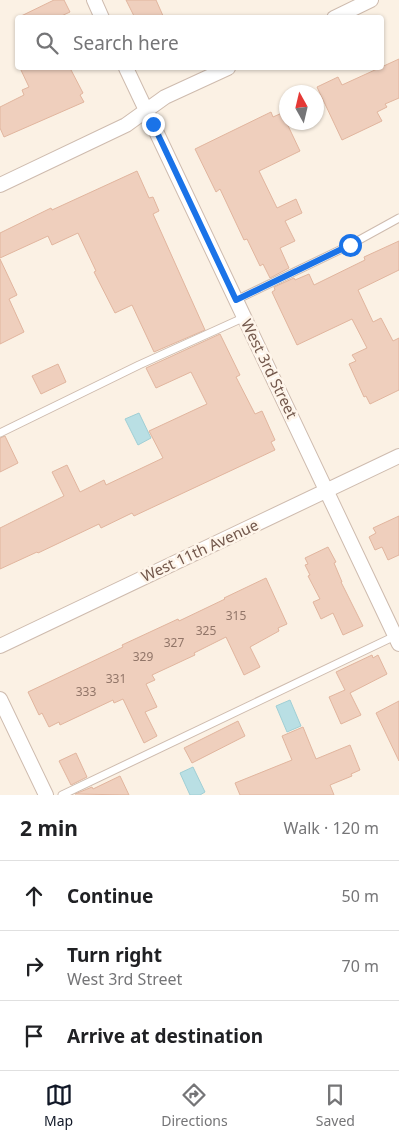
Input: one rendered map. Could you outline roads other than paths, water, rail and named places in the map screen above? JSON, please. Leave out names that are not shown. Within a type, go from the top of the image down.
[{"type":"street","points":[[94,0],[101,15]]},
{"type":"street","points":[[340,15],[371,0]]},
{"type":"street","name":"West 3rd Street","points":[[127,70],[397,640]]},
{"type":"street","points":[[0,186],[126,125],[165,97],[224,70]]},
{"type":"street","name":"West 11th Avenue","points":[[0,646],[399,456]]},
{"type":"street","points":[[0,699],[46,795]]},
{"type":"lane","points":[[236,300],[350,245],[399,218]]},
{"type":"lane","points":[[0,433],[139,364],[245,317]]},
{"type":"lane","points":[[62,795],[397,640]]},
{"type":"water","points":[[139,413],[151,438],[138,445],[125,419]]},
{"type":"water","points":[[290,700],[301,726],[287,732],[276,706]]},
{"type":"water","points":[[193,767],[205,792],[200,795],[190,795],[180,773]]}]
